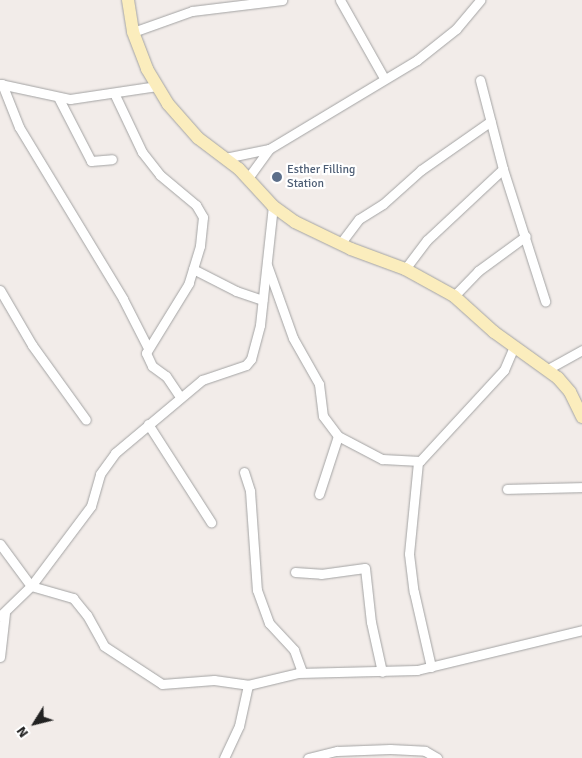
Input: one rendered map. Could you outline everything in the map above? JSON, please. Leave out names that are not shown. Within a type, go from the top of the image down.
[{"type":"street","points":[[128,0],[133,32],[157,86],[198,138],[248,178],[273,206],[296,222],[340,244],[405,269],[454,296],[514,347],[548,369],[570,392],[582,417]]},
{"type":"street","points":[[133,32],[192,11],[282,0]]},
{"type":"street","points":[[340,0],[384,78]]},
{"type":"street","points":[[225,158],[269,149],[431,49],[456,29],[480,0]]},
{"type":"street","points":[[480,80],[503,169],[526,236],[545,301]]},
{"type":"street","points":[[1,84],[75,98],[157,86]]},
{"type":"street","points":[[1,84],[16,122],[123,299],[148,348]]},
{"type":"street","points":[[114,93],[142,152],[160,175],[202,214],[204,230],[194,269],[178,305],[146,353],[150,365],[166,376],[180,396]]},
{"type":"street","points":[[58,96],[91,161],[112,160]]},
{"type":"street","points":[[340,244],[359,219],[383,204],[421,170],[491,120]]},
{"type":"street","points":[[248,178],[269,149]]},
{"type":"street","points":[[405,269],[427,240],[503,169]]},
{"type":"street","points":[[0,657],[2,615],[31,586],[91,506],[105,465],[148,424],[205,377],[248,363],[260,325],[265,262],[273,206]]},
{"type":"street","points":[[454,296],[478,271],[526,236]]},
{"type":"street","points":[[265,262],[283,304],[292,338],[319,384],[323,416],[338,436],[382,459],[418,462]]},
{"type":"street","points":[[194,269],[231,288],[262,300]]},
{"type":"street","points":[[1,295],[32,345],[86,420]]},
{"type":"street","points":[[431,667],[414,592],[409,554],[418,462],[504,370],[514,347]]},
{"type":"street","points":[[548,369],[582,350]]},
{"type":"street","points":[[148,424],[211,522]]},
{"type":"street","points":[[319,494],[338,436]]},
{"type":"street","points":[[244,472],[250,492],[258,590],[270,624],[294,650],[302,672]]},
{"type":"street","points":[[507,489],[582,487]]},
{"type":"street","points":[[0,544],[31,586],[73,598],[87,615],[104,646],[158,682],[175,684],[214,680],[248,685],[302,672],[382,672],[431,667],[582,630]]},
{"type":"street","points":[[296,572],[321,574],[365,568],[371,622],[382,672]]},
{"type":"street","points":[[224,758],[239,726],[248,685]]},
{"type":"street","points":[[308,758],[337,751],[390,749],[425,751],[437,758]]},
{"type":"place","name":"Esther Filling Station","points":[[277,177]]}]
